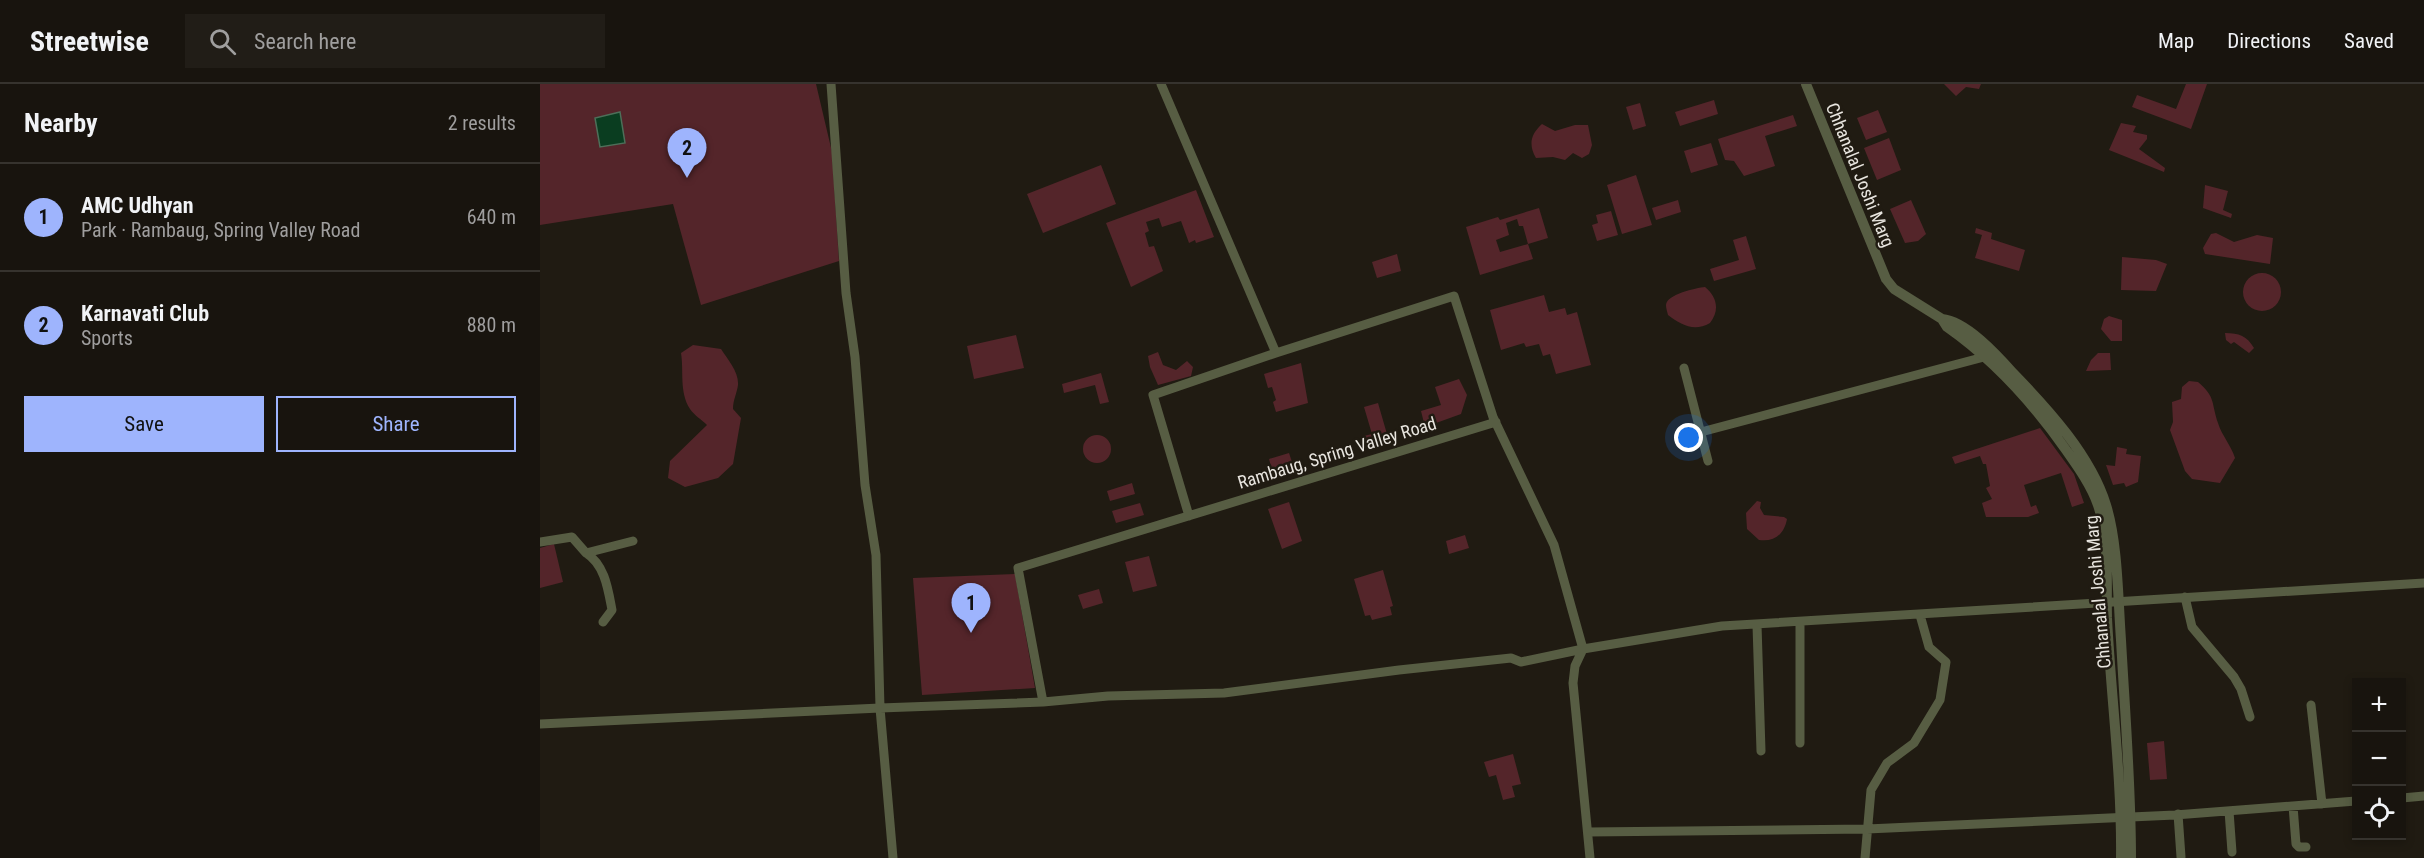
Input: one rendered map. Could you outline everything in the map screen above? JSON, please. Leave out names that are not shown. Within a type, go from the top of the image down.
[{"type":"street","points":[[831,84],[846,293],[855,357],[865,485],[876,555],[880,708],[894,858]]},
{"type":"street","points":[[1161,84],[1276,353]]},
{"type":"street","name":"Chhanalal Joshi Marg","points":[[1806,84],[1882,274],[1894,289],[1942,319],[1947,327],[2017,388],[2049,426],[2101,503]]},
{"type":"street","points":[[1189,516],[1153,395],[1454,296],[1496,423],[1554,545],[1583,649],[1575,666],[1573,683],[1590,858]]},
{"type":"street","name":"Chhanalal Joshi Marg","points":[[1942,319],[1952,320],[1995,354],[2036,396],[2065,432],[2092,475],[2113,549],[2113,601],[2126,816],[2131,858]]},
{"type":"street","points":[[1701,432],[1984,357]]},
{"type":"street","points":[[1684,368],[1708,461]]},
{"type":"street","name":"Rambaug, Spring Valley Road","points":[[1043,702],[1018,568],[1496,423]]},
{"type":"street","points":[[540,542],[572,537],[586,553],[595,559],[603,571],[612,610],[603,622]]},
{"type":"street","points":[[586,553],[633,542]]},
{"type":"street","points":[[540,724],[1043,702],[1108,696],[1224,693],[1399,669],[1511,658],[1521,662],[1583,649],[1722,627],[2424,583]]},
{"type":"street","points":[[2185,597],[2192,627],[2234,677],[2241,689],[2250,717]]},
{"type":"street","points":[[1865,858],[1871,790],[1887,763],[1914,743],[1940,700],[1946,662],[1929,647],[1920,615]]},
{"type":"street","points":[[1800,622],[1800,742]]},
{"type":"street","points":[[1757,625],[1761,751]]},
{"type":"street","points":[[2311,705],[2322,804]]},
{"type":"street","points":[[2406,798],[2424,796]]},
{"type":"street","points":[[1588,832],[1867,829],[2178,814],[2352,801]]},
{"type":"street","points":[[2293,806],[2296,844],[2299,847],[2306,847]]},
{"type":"street","points":[[2229,811],[2232,852]]},
{"type":"street","points":[[2178,814],[2181,857]]},
{"type":"street","name":"Chhanalal Joshi Marg","points":[[2121,858],[2126,816]]},
{"type":"shaded area","points":[[540,84],[816,84],[832,152],[839,261],[701,305],[673,204],[540,225]]},
{"type":"shaded area","points":[[1944,84],[1981,84],[1979,89],[1966,87],[1956,96]]},
{"type":"shaded area","points":[[2186,84],[2207,84],[2191,129],[2132,107],[2137,95],[2176,109]]},
{"type":"shaded area","points":[[1714,100],[1718,114],[1680,126],[1675,112]]},
{"type":"shaded area","points":[[1640,103],[1646,126],[1633,130],[1626,107]]},
{"type":"shaded area","points":[[1878,110],[1887,132],[1866,140],[1857,118]]},
{"type":"shaded area","points":[[620,112],[625,143],[600,147],[595,118]]},
{"type":"shaded area","points":[[1793,115],[1797,126],[1765,136],[1775,166],[1744,176],[1734,161],[1725,160],[1718,139]]},
{"type":"shaded area","points":[[2121,123],[2136,126],[2133,132],[2147,135],[2147,139],[2139,149],[2165,168],[2164,172],[2109,150]]},
{"type":"shaded area","points":[[1542,124],[1555,131],[1575,125],[1588,125],[1592,145],[1589,154],[1582,158],[1573,153],[1565,160],[1553,157],[1536,158],[1531,144],[1535,132]]},
{"type":"shaded area","points":[[1889,138],[1901,170],[1877,180],[1864,148]]},
{"type":"shaded area","points":[[1711,143],[1718,165],[1691,173],[1684,151]]},
{"type":"shaded area","points":[[1101,165],[1116,204],[1043,233],[1027,194]]},
{"type":"shaded area","points":[[1636,175],[1652,225],[1622,234],[1607,185]]},
{"type":"shaded area","points":[[2205,185],[2228,191],[2223,210],[2232,214],[2231,218],[2203,208]]},
{"type":"shaded area","points":[[1196,190],[1214,237],[1189,243],[1181,221],[1162,227],[1159,218],[1146,222],[1149,231],[1145,233],[1149,247],[1154,246],[1163,271],[1131,287],[1106,223]]},
{"type":"shaded area","points":[[1678,200],[1681,212],[1656,220],[1652,208]]},
{"type":"shaded area","points":[[1911,200],[1926,234],[1918,241],[1905,243],[1890,209]]},
{"type":"shaded area","points":[[1539,208],[1548,238],[1528,244],[1533,259],[1480,275],[1466,227]],"holes":[[[1517,219],[1519,226],[1523,226],[1528,244],[1500,252],[1496,240],[1509,235],[1506,223]]]},
{"type":"shaded area","points":[[1611,211],[1618,235],[1597,241],[1592,225],[1598,223],[1596,215]]},
{"type":"shaded area","points":[[1976,228],[1992,233],[1991,239],[2025,250],[2019,271],[1975,258],[1982,235],[1975,233]]},
{"type":"shaded area","points":[[2216,233],[2234,242],[2257,235],[2273,238],[2270,264],[2205,254],[2203,248],[2211,234]]},
{"type":"shaded area","points":[[1746,236],[1756,269],[1714,281],[1710,269],[1739,260],[1733,240]]},
{"type":"shaded area","points":[[1397,254],[1401,271],[1377,278],[1372,262]]},
{"type":"shaded area","points":[[2122,257],[2156,260],[2167,264],[2156,291],[2121,290]]},
{"type":"shaded area","points":[[2262,273],[2275,279],[2281,292],[2275,305],[2262,311],[2249,305],[2243,292],[2249,279]]},
{"type":"shaded area","points":[[1705,287],[1716,304],[1710,323],[1693,327],[1678,322],[1668,315],[1666,305],[1671,298],[1682,292]]},
{"type":"shaded area","points":[[1544,295],[1549,312],[1565,308],[1567,315],[1577,312],[1591,365],[1556,374],[1550,354],[1543,356],[1539,344],[1526,347],[1524,343],[1501,350],[1490,310]]},
{"type":"shaded area","points":[[2109,316],[2122,320],[2122,341],[2111,341],[2101,329],[2104,319]]},
{"type":"shaded area","points":[[2225,333],[2242,336],[2254,348],[2249,353],[2234,342],[2231,344],[2226,340]]},
{"type":"shaded area","points":[[1016,335],[1024,368],[974,379],[967,346]]},
{"type":"shaded area","points":[[693,345],[721,349],[730,362],[738,380],[733,409],[741,418],[733,464],[718,478],[685,487],[668,478],[670,461],[707,425],[690,409],[684,396],[681,353]]},
{"type":"shaded area","points":[[1158,352],[1163,365],[1176,370],[1187,361],[1193,367],[1191,376],[1158,385],[1148,356]]},
{"type":"shaded area","points":[[2098,353],[2110,353],[2111,370],[2086,371],[2091,360]]},
{"type":"shaded area","points":[[1301,363],[1308,403],[1276,412],[1273,402],[1276,400],[1272,387],[1268,388],[1264,374]]},
{"type":"shaded area","points":[[1101,373],[1109,402],[1100,404],[1095,385],[1064,393],[1062,384]]},
{"type":"shaded area","points":[[1459,379],[1467,395],[1461,414],[1425,427],[1421,411],[1441,405],[1435,387]]},
{"type":"shaded area","points":[[2189,381],[2198,382],[2210,396],[2220,428],[2235,458],[2220,483],[2192,479],[2185,471],[2170,430],[2173,422],[2172,402],[2181,399],[2182,387]]},
{"type":"shaded area","points":[[1378,403],[1389,441],[1367,447],[1364,436],[1372,434],[1364,407]]},
{"type":"shaded area","points":[[2040,428],[2074,474],[2084,503],[2072,507],[2061,473],[2024,485],[2031,507],[2036,505],[2039,513],[2028,517],[1986,517],[1982,503],[1992,499],[1986,488],[1990,486],[1986,464],[1983,464],[1980,456],[1955,464],[1952,457]]},
{"type":"shaded area","points":[[1097,435],[1107,439],[1111,449],[1107,459],[1097,463],[1087,459],[1083,449],[1087,439]]},
{"type":"shaded area","points":[[2117,447],[2127,449],[2126,454],[2141,456],[2138,482],[2126,487],[2124,483],[2113,485],[2106,465],[2115,466]]},
{"type":"shaded area","points":[[1289,453],[1295,471],[1274,477],[1269,459]]},
{"type":"shaded area","points":[[1132,483],[1135,494],[1110,501],[1107,491]]},
{"type":"shaded area","points":[[1757,501],[1761,502],[1760,508],[1764,515],[1787,519],[1778,536],[1769,540],[1759,540],[1747,529],[1746,513]]},
{"type":"shaded area","points":[[1289,502],[1302,541],[1282,549],[1268,509]]},
{"type":"shaded area","points":[[1140,503],[1144,515],[1116,523],[1112,511]]},
{"type":"shaded area","points":[[1465,535],[1469,548],[1449,554],[1446,541]]},
{"type":"shaded area","points":[[554,544],[563,582],[540,588],[540,548]]},
{"type":"shaded area","points":[[1149,556],[1157,586],[1133,592],[1125,562]]},
{"type":"shaded area","points":[[1383,570],[1393,606],[1390,607],[1392,615],[1372,620],[1370,615],[1365,616],[1354,579]]},
{"type":"shaded area","points":[[1015,574],[1035,688],[922,695],[913,578]]},
{"type":"shaded area","points":[[1099,589],[1103,603],[1083,609],[1078,595]]},
{"type":"shaded area","points":[[2164,741],[2167,779],[2150,780],[2147,743]]},
{"type":"shaded area","points":[[1513,754],[1521,784],[1512,786],[1515,797],[1503,800],[1496,775],[1489,777],[1484,762]]},
{"type":"place","name":"Karnavati Club","points":[[687,178]]},
{"type":"place","name":"AMC Udhyan","points":[[971,633]]}]
